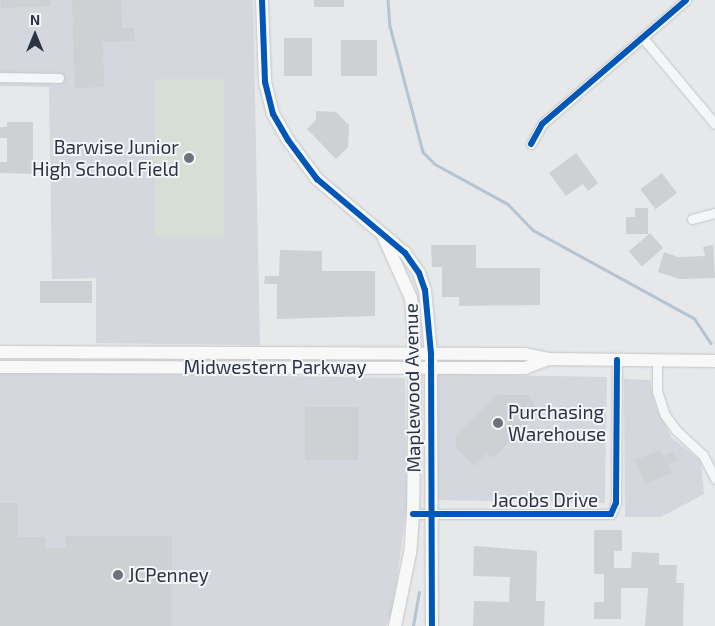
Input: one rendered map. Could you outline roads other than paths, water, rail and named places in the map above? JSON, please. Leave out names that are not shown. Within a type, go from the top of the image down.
[{"type":"main road","name":"Maplewood Avenue","points":[[262,0],[265,82],[274,114],[297,154],[317,179],[405,252],[419,273],[426,299],[430,354],[429,514],[432,626]]},
{"type":"main road","name":"Maplewood Avenue","points":[[382,234],[411,298],[415,354],[413,514],[410,553],[395,626]]},
{"type":"main road","name":"Midwestern Parkway","points":[[0,352],[525,354],[548,359],[715,361]]},
{"type":"main road","points":[[202,353],[203,367]]},
{"type":"main road","name":"Midwestern Parkway","points":[[0,367],[525,368],[548,359]]},
{"type":"street","points":[[531,144],[542,124],[686,0]]},
{"type":"street","points":[[643,38],[715,124]]},
{"type":"street","points":[[0,77],[59,78]]},
{"type":"street","points":[[692,219],[715,213]]},
{"type":"street","name":"Jacobs Drive","points":[[413,514],[610,514],[616,503],[617,360]]},
{"type":"street","points":[[657,360],[658,391],[665,415],[676,430],[703,455],[715,479]]},
{"type":"waterway","points":[[388,0],[390,26],[423,152],[435,164],[508,204],[533,230],[694,318],[711,343]]},
{"type":"waterway","points":[[413,626],[419,593]]},
{"type":"place","name":"Barwise Junior High School Field","points":[[189,158]]},
{"type":"place","name":"Purchasing Warehouse","points":[[498,423]]},
{"type":"place","name":"JCPenney","points":[[118,575]]}]
